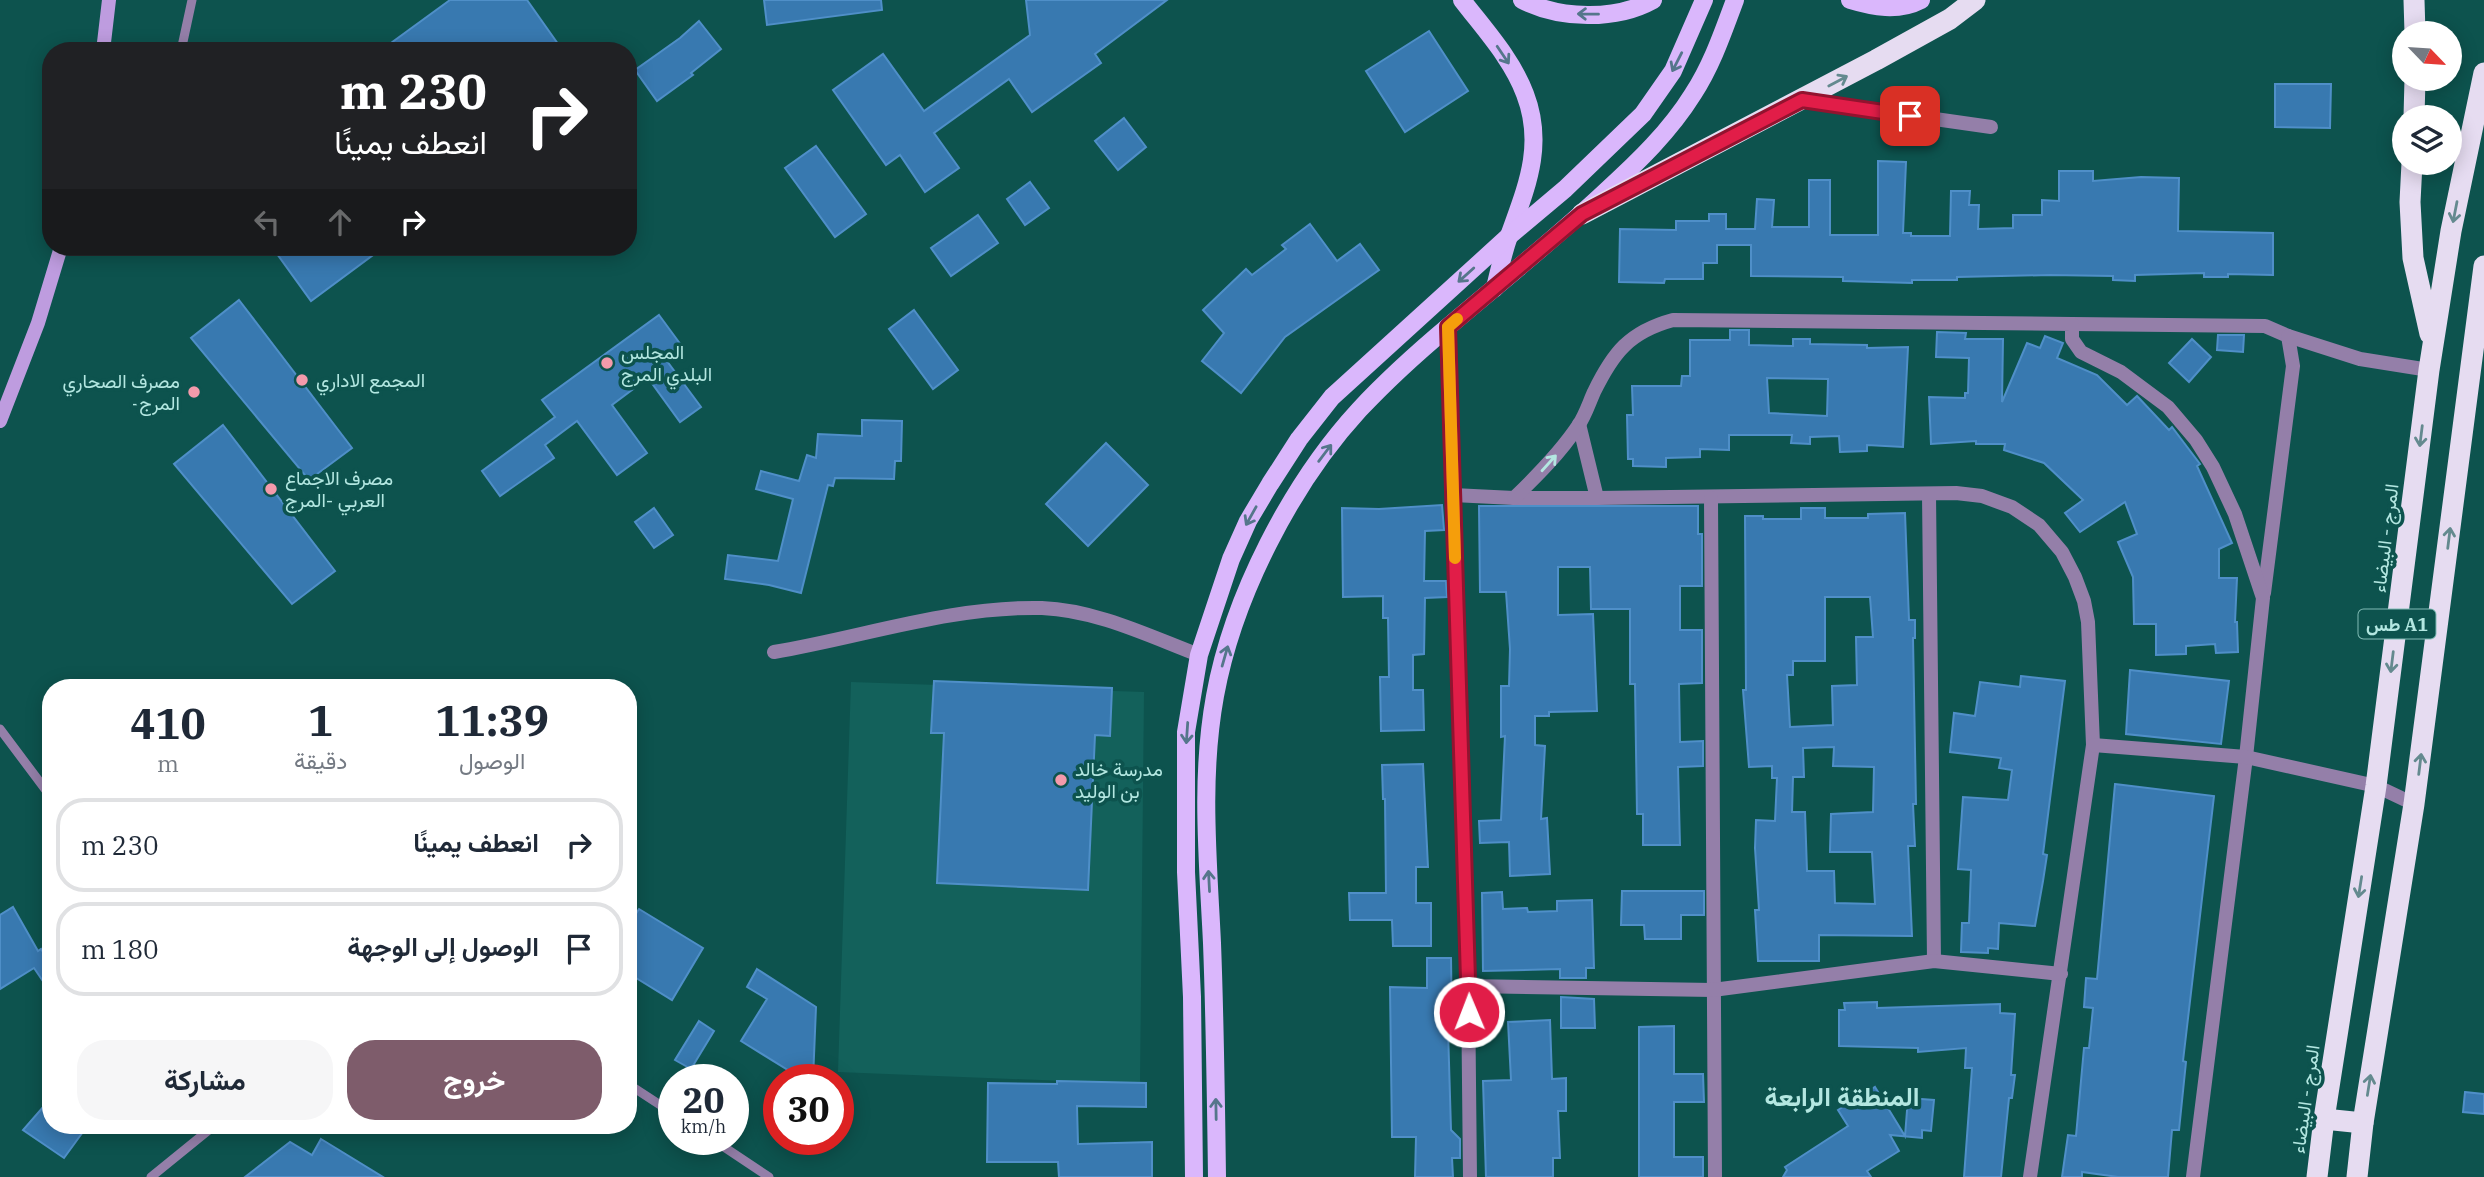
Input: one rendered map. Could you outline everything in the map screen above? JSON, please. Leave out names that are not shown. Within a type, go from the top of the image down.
[{"type":"highway","points":[[1582,214],[1802,100],[1950,19],[1975,0]]},
{"type":"highway","points":[[2414,0],[2415,21]]},
{"type":"highway","name":"المرج - البيضاء","points":[[2317,1177],[2376,786],[2429,370],[2451,231],[2484,73]]},
{"type":"highway","points":[[2411,175],[2413,258],[2433,346]]},
{"type":"highway","name":"طس A1","points":[[2357,1177],[2414,804],[2484,266]]},
{"type":"highway","points":[[2324,1119],[2364,1122]]},
{"type":"main road","points":[[1462,0],[1514,71],[1525,94],[1534,139],[1530,180],[1509,236],[1494,288]]},
{"type":"main road","points":[[1522,0],[1534,6],[1570,14],[1608,14],[1639,8],[1653,0]]},
{"type":"main road","points":[[1194,1177],[1186,732],[1199,655],[1231,559],[1248,521],[1299,439],[1332,397],[1509,236],[1565,190],[1643,114],[1673,71],[1704,0]]},
{"type":"main road","points":[[1217,1177],[1214,1002],[1205,780],[1215,694],[1236,624],[1260,561],[1310,471],[1358,411],[1392,376],[1582,214],[1642,156],[1681,112],[1715,54],[1735,0]]},
{"type":"main road","points":[[1850,0],[1880,8],[1921,0]]},
{"type":"street","points":[[104,42],[109,0]]},
{"type":"street","points":[[1802,100],[1991,127]]},
{"type":"street","points":[[0,421],[38,323],[58,256]]},
{"type":"street","points":[[1514,498],[1556,455],[1579,424],[1610,361],[1631,337],[1650,326],[1673,320],[2265,326],[2360,359],[2429,370]]},
{"type":"street","points":[[2072,324],[2072,340],[2081,352],[2121,372],[2168,407],[2196,440],[2213,467],[2235,514],[2263,597]]},
{"type":"street","points":[[1448,327],[1468,986],[1470,1177]]},
{"type":"street","points":[[2193,1177],[2293,366],[2288,336]]},
{"type":"street","points":[[1579,424],[1597,498]]},
{"type":"street","points":[[1453,495],[1514,498],[1711,498],[1956,493],[1982,496],[2011,507],[2039,525],[2062,552],[2084,601],[2088,622],[2093,745],[2030,1177]]},
{"type":"street","points":[[1929,494],[1934,961]]},
{"type":"street","points":[[1711,498],[1715,1177]]},
{"type":"street","points":[[774,652],[930,620],[986,611],[1043,608],[1114,622],[1199,655]]},
{"type":"street","points":[[2093,745],[2246,757],[2376,786],[2414,804]]},
{"type":"street","points":[[1468,986],[1713,990],[1934,961],[2061,974]]},
{"type":"lane","points":[[183,42],[191,0]]},
{"type":"lane","points":[[0,729],[42,785]]},
{"type":"lane","points":[[637,1090],[658,1104]]},
{"type":"lane","points":[[151,1177],[204,1134]]},
{"type":"lane","points":[[736,1155],[769,1177]]},
{"type":"shaded area","points":[[851,682],[1144,692],[1140,1084],[854,1073],[854,1064],[838,1064]]},
{"type":"building","points":[[450,0],[527,0],[557,42],[392,42]]},
{"type":"building","points":[[764,0],[881,0],[882,10],[767,25]]},
{"type":"building","points":[[1026,0],[1167,0],[1095,54],[1101,63],[1032,112],[1009,79],[934,133],[959,168],[925,192],[900,155],[886,165],[833,90],[883,54],[924,111],[1030,35]]},
{"type":"building","points":[[699,21],[721,49],[691,73],[693,75],[657,101],[637,73],[637,69]]},
{"type":"building","points":[[1429,31],[1468,91],[1405,132],[1366,71]]},
{"type":"building","points":[[2275,84],[2331,84],[2330,128],[2275,127]]},
{"type":"building","points":[[1124,118],[1146,147],[1118,170],[1095,141]]},
{"type":"building","points":[[816,146],[866,214],[835,237],[785,168]]},
{"type":"building","points":[[1878,161],[1906,162],[1903,233],[1911,233],[1911,236],[1950,236],[1951,191],[1970,191],[1969,205],[1979,205],[1978,229],[2013,228],[2013,215],[2042,215],[2042,200],[2059,201],[2059,171],[2093,171],[2093,181],[2141,177],[2179,178],[2178,231],[2273,233],[2273,275],[2135,275],[2135,281],[2113,280],[2113,276],[2050,275],[1957,277],[1957,280],[1912,280],[1912,283],[1843,281],[1843,277],[1751,276],[1751,245],[1717,245],[1717,263],[1703,263],[1703,279],[1665,279],[1664,283],[1619,282],[1620,229],[1676,230],[1676,221],[1709,221],[1709,214],[1726,214],[1726,229],[1755,229],[1757,199],[1774,200],[1772,227],[1809,227],[1809,180],[1830,180],[1830,235],[1878,235]]},
{"type":"building","points":[[1030,182],[1049,208],[1025,225],[1007,199]]},
{"type":"building","points":[[978,215],[998,243],[951,276],[931,248]]},
{"type":"building","points":[[1310,224],[1337,261],[1360,244],[1379,270],[1285,337],[1241,393],[1202,361],[1224,333],[1203,310],[1246,269],[1252,275],[1286,249],[1282,245]]},
{"type":"building","points":[[278,256],[372,256],[311,301]]},
{"type":"building","points":[[239,300],[352,448],[309,480],[191,338]]},
{"type":"building","points":[[914,310],[958,370],[933,389],[889,329]]},
{"type":"building","points":[[659,315],[681,345],[664,357],[701,407],[680,422],[648,378],[612,405],[647,453],[617,475],[577,421],[545,445],[554,458],[500,496],[482,471],[555,417],[542,400]]},
{"type":"building","points":[[1730,330],[1749,330],[1749,345],[1793,346],[1793,339],[1810,339],[1810,344],[1867,345],[1867,348],[1908,347],[1903,447],[1867,445],[1867,451],[1840,452],[1839,436],[1810,437],[1810,444],[1791,443],[1792,435],[1729,435],[1729,450],[1700,449],[1700,457],[1666,458],[1666,467],[1633,466],[1633,459],[1628,459],[1627,415],[1633,415],[1632,386],[1681,386],[1682,376],[1690,376],[1690,340],[1730,340]],"holes":[[[1767,378],[1828,379],[1827,416],[1769,413]]]},
{"type":"building","points":[[1937,332],[1966,333],[1965,339],[2003,339],[2002,402],[2027,343],[2040,348],[2045,336],[2063,343],[2057,358],[2097,375],[2127,405],[2137,396],[2169,430],[2172,427],[2200,464],[2197,466],[2232,543],[2219,549],[2219,578],[2237,578],[2235,622],[2238,652],[2216,653],[2215,644],[2186,646],[2186,654],[2156,655],[2156,624],[2134,624],[2133,577],[2118,542],[2137,534],[2125,502],[2080,532],[2065,513],[2083,500],[2044,463],[2004,450],[2005,444],[1976,444],[1976,441],[1931,444],[1929,397],[1965,398],[1965,393],[1968,393],[1969,358],[1936,357]]},
{"type":"building","points":[[2218,335],[2244,335],[2243,352],[2217,350]]},
{"type":"building","points":[[2192,339],[2211,357],[2189,382],[2169,363]]},
{"type":"building","points":[[862,420],[902,421],[901,461],[895,461],[894,479],[835,478],[833,486],[828,485],[801,593],[725,579],[728,555],[778,561],[793,499],[756,489],[761,471],[799,481],[807,455],[816,458],[818,434],[862,436]]},
{"type":"building","points":[[223,425],[335,571],[292,604],[174,464]]},
{"type":"building","points":[[1106,443],[1148,485],[1088,546],[1046,504]]},
{"type":"building","points":[[1442,505],[1444,530],[1425,531],[1424,581],[1446,581],[1447,597],[1425,598],[1424,654],[1413,655],[1413,690],[1423,690],[1424,730],[1381,731],[1380,677],[1389,677],[1388,618],[1383,618],[1383,596],[1343,597],[1342,508],[1379,509]]},
{"type":"building","points":[[1479,506],[1698,506],[1698,534],[1702,534],[1702,586],[1680,586],[1680,630],[1702,630],[1702,683],[1679,684],[1680,742],[1703,741],[1703,766],[1678,767],[1680,845],[1643,845],[1643,814],[1637,814],[1635,684],[1630,684],[1630,609],[1591,609],[1590,567],[1558,567],[1558,615],[1593,614],[1597,711],[1549,712],[1549,716],[1535,716],[1535,745],[1545,746],[1541,819],[1547,818],[1550,874],[1510,876],[1509,842],[1480,843],[1479,821],[1501,820],[1505,736],[1501,737],[1501,686],[1509,686],[1510,649],[1506,592],[1480,592]]},
{"type":"building","points":[[654,508],[673,535],[654,548],[635,522]]},
{"type":"building","points":[[1801,508],[1825,508],[1825,518],[1868,518],[1868,514],[1905,513],[1909,620],[1915,620],[1915,846],[1908,846],[1912,936],[1819,935],[1819,961],[1758,961],[1755,910],[1759,910],[1756,820],[1775,821],[1777,778],[1772,778],[1772,766],[1749,767],[1743,690],[1746,690],[1745,516],[1801,519]],"holes":[[[1825,597],[1870,597],[1873,637],[1856,637],[1857,685],[1832,686],[1833,725],[1790,727],[1787,675],[1793,675],[1793,661],[1825,661]],[[1834,747],[1833,766],[1874,767],[1873,812],[1831,814],[1830,852],[1872,852],[1875,904],[1835,903],[1834,871],[1807,871],[1805,812],[1792,812],[1793,777],[1804,777],[1803,748]]]},
{"type":"building","points":[[2130,670],[2229,681],[2221,744],[2126,734]]},
{"type":"building","points":[[2021,676],[2065,681],[2043,854],[2047,855],[2035,926],[1999,923],[1998,949],[1988,948],[1988,953],[1961,952],[1962,923],[1969,923],[1971,870],[1958,869],[1963,797],[2008,800],[2012,770],[1999,768],[2001,758],[1950,752],[1954,713],[1975,716],[1980,682],[2020,687]]},
{"type":"building","points":[[934,681],[1112,688],[1110,736],[1095,735],[1088,890],[937,883],[944,733],[931,733]]},
{"type":"building","points":[[1423,764],[1428,867],[1416,867],[1416,903],[1431,903],[1431,946],[1393,946],[1392,920],[1350,920],[1349,893],[1386,893],[1382,765]]},
{"type":"building","points":[[2115,784],[2214,796],[2183,1061],[2186,1062],[2179,1130],[2172,1130],[2168,1177],[2118,1177],[2082,1172],[2082,1177],[2062,1177],[2068,1135],[2076,1136],[2084,1048],[2089,1048],[2093,1008],[2084,1007],[2086,978],[2097,979]]},
{"type":"building","points":[[1622,891],[1704,891],[1704,915],[1681,915],[1681,939],[1645,939],[1644,925],[1621,925]]},
{"type":"building","points":[[1502,892],[1503,909],[1527,908],[1528,912],[1557,911],[1557,901],[1592,900],[1594,968],[1586,968],[1586,978],[1560,978],[1560,969],[1483,971],[1482,893]]},
{"type":"building","points":[[13,907],[38,951],[42,950],[42,980],[34,968],[0,989],[0,915]]},
{"type":"building","points":[[639,909],[703,948],[672,1000],[637,979]]},
{"type":"building","points":[[1427,958],[1451,958],[1452,1029],[1448,1029],[1451,1130],[1460,1139],[1460,1158],[1452,1158],[1453,1177],[1415,1177],[1416,1137],[1392,1137],[1390,987],[1427,988]]},
{"type":"building","points":[[757,969],[816,1007],[814,1064],[778,1064],[741,1041],[767,999],[747,987]]},
{"type":"building","points":[[1561,997],[1594,999],[1595,1028],[1561,1028]]},
{"type":"building","points":[[1877,1002],[1877,1008],[2000,1004],[2000,1013],[2015,1014],[2011,1075],[2015,1075],[2012,1098],[2009,1098],[2001,1177],[1964,1177],[1972,1068],[1965,1068],[1966,1048],[1918,1052],[1918,1048],[1839,1046],[1839,1010],[1845,1010],[1844,1003]]},
{"type":"building","points":[[1550,1020],[1552,1079],[1566,1078],[1566,1111],[1558,1111],[1560,1158],[1553,1158],[1553,1177],[1486,1177],[1483,1081],[1511,1080],[1508,1022]]},
{"type":"building","points":[[699,1021],[714,1031],[694,1064],[682,1064],[675,1060]]},
{"type":"building","points":[[1674,1026],[1674,1074],[1703,1074],[1704,1102],[1674,1102],[1674,1157],[1703,1157],[1703,1177],[1639,1177],[1639,1027]]},
{"type":"building","points":[[1057,1081],[1146,1083],[1146,1107],[1077,1106],[1078,1144],[1152,1142],[1152,1177],[1059,1177],[1058,1162],[987,1162],[988,1083],[1057,1084]]},
{"type":"building","points":[[1875,1087],[1905,1136],[1908,1098],[1934,1100],[1931,1131],[1922,1130],[1922,1138],[1890,1135],[1899,1151],[1867,1171],[1871,1177],[1783,1177],[1787,1170],[1785,1167],[1848,1126],[1838,1110]]},
{"type":"building","points":[[2465,1092],[2484,1094],[2484,1114],[2463,1112]]},
{"type":"building","points":[[42,1108],[42,1134],[81,1134],[64,1158],[23,1130]]},
{"type":"building","points":[[321,1139],[383,1177],[245,1177],[290,1142],[312,1155]]},
{"type":"slow traffic","points":[[1455,558],[1448,327],[1457,319]]},
{"type":"place","name":"المجلس البلدي المرج","points":[[607,363]]},
{"type":"place","name":"المجمع الاداري","points":[[302,380]]},
{"type":"place","name":"مصرف الصحاري -المرج","points":[[194,392]]},
{"type":"place","name":"مصرف الاجماع العربي -المرج","points":[[271,489]]},
{"type":"place","name":"مدرسة خالد بن الوليد","points":[[1061,780]]},
{"type":"district","name":"المنطقة الرابعة","points":[[1842,1096]]},
{"type":"route","points":[[1469,1012],[1448,327],[1582,214],[1802,100],[1910,116]]}]
